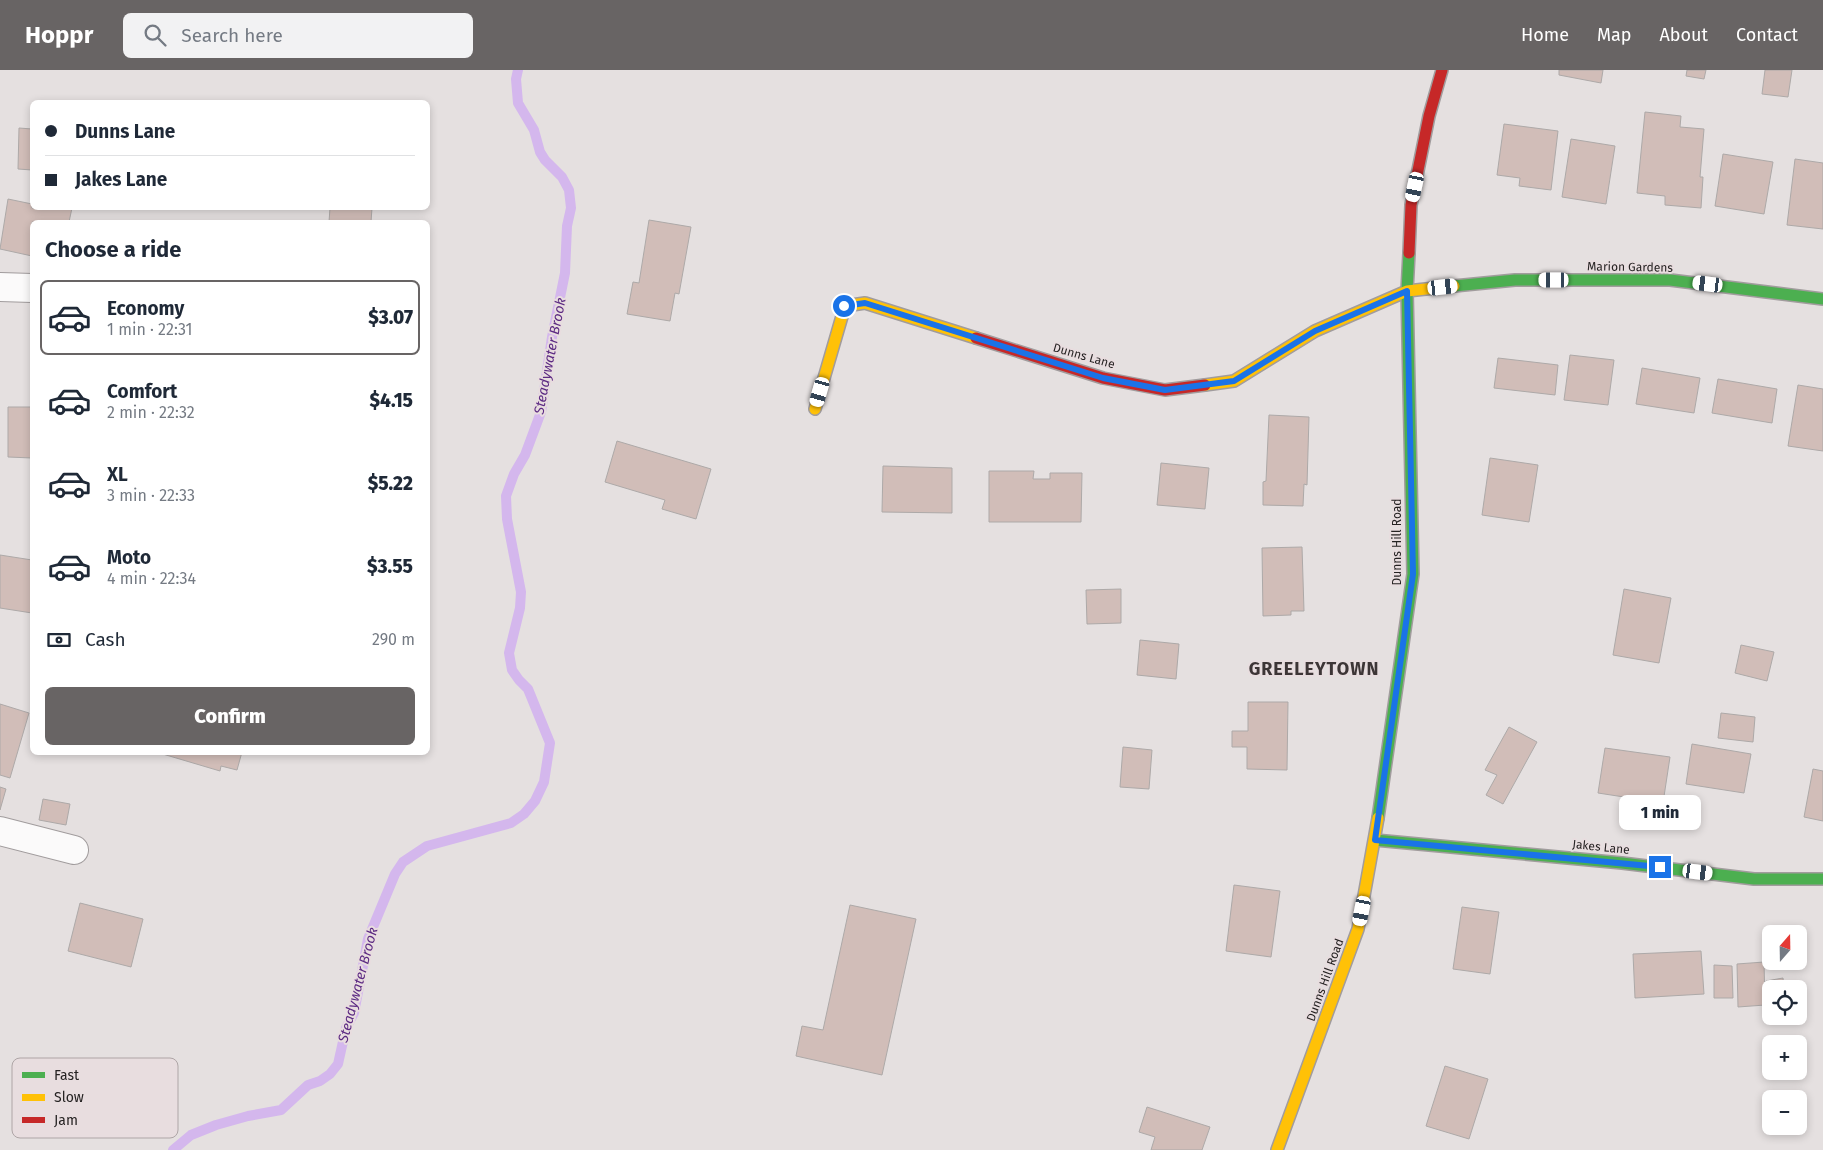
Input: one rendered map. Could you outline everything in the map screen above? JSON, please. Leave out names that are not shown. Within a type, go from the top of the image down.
[{"type":"street","name":"Dunns Hill Road","points":[[1277,1150],[1358,929],[1375,840],[1413,574],[1407,291],[1411,205],[1442,70]]},
{"type":"street","name":"Marion Gardens","points":[[1407,291],[1515,280],[1670,280],[1823,300]]},
{"type":"street","points":[[0,287],[30,288]]},
{"type":"street","name":"Dunns Lane","points":[[815,409],[844,306],[865,303],[1103,378],[1165,390],[1234,381],[1315,331],[1407,291]]},
{"type":"street","points":[[0,831],[74,850]]},
{"type":"street","name":"Jakes Lane","points":[[1375,840],[1622,863],[1754,879],[1823,879]]},
{"type":"building","points":[[1559,70],[1603,70],[1601,83],[1559,75]]},
{"type":"building","points":[[1687,70],[1706,70],[1704,79],[1686,76]]},
{"type":"building","points":[[1765,70],[1792,70],[1788,97],[1762,94]]},
{"type":"building","points":[[1645,112],[1681,116],[1680,127],[1704,129],[1700,177],[1703,177],[1701,208],[1665,205],[1665,196],[1637,193]]},
{"type":"building","points":[[1504,124],[1558,131],[1551,190],[1519,186],[1520,178],[1497,175]]},
{"type":"building","points":[[19,128],[30,129],[30,170],[18,169]]},
{"type":"building","points":[[1571,139],[1615,146],[1606,204],[1562,197]]},
{"type":"building","points":[[1723,154],[1773,162],[1764,214],[1715,206]]},
{"type":"building","points":[[1795,159],[1823,163],[1823,229],[1787,225]]},
{"type":"building","points":[[8,199],[30,204],[30,210],[72,210],[69,220],[30,220],[30,256],[0,249]]},
{"type":"building","points":[[330,210],[372,210],[371,220],[329,220]]},
{"type":"building","points":[[649,220],[691,227],[679,294],[675,293],[670,321],[627,314],[633,282],[639,283]]},
{"type":"building","points":[[1570,355],[1614,360],[1608,405],[1564,400]]},
{"type":"building","points":[[1498,358],[1558,365],[1555,395],[1494,388]]},
{"type":"building","points":[[1642,368],[1700,378],[1694,413],[1636,404]]},
{"type":"building","points":[[1718,379],[1777,389],[1772,423],[1712,413]]},
{"type":"building","points":[[1798,385],[1823,389],[1823,451],[1788,446]]},
{"type":"building","points":[[8,407],[30,407],[30,458],[8,457]]},
{"type":"building","points":[[1269,415],[1309,417],[1307,485],[1304,484],[1303,506],[1263,505],[1263,482],[1266,481]]},
{"type":"building","points":[[617,441],[711,469],[696,519],[662,509],[665,500],[605,482]]},
{"type":"building","points":[[1490,458],[1538,465],[1529,522],[1482,515]]},
{"type":"building","points":[[1161,463],[1209,468],[1205,509],[1157,505]]},
{"type":"building","points":[[883,466],[952,468],[952,513],[882,512]]},
{"type":"building","points":[[989,471],[1034,471],[1033,479],[1050,479],[1050,473],[1082,473],[1081,522],[989,522]]},
{"type":"building","points":[[1302,547],[1304,611],[1291,611],[1291,615],[1263,616],[1262,548]]},
{"type":"building","points":[[0,555],[30,560],[30,613],[0,608]]},
{"type":"building","points":[[1121,589],[1121,623],[1087,624],[1086,590]]},
{"type":"building","points":[[1624,589],[1671,598],[1659,663],[1613,655]]},
{"type":"building","points":[[1140,640],[1179,644],[1176,679],[1137,675]]},
{"type":"building","points":[[1741,645],[1774,652],[1767,681],[1735,673]]},
{"type":"building","points":[[1248,702],[1288,702],[1287,770],[1247,769],[1247,747],[1232,747],[1232,731],[1248,731]]},
{"type":"building","points":[[0,704],[29,713],[10,778],[0,775]]},
{"type":"building","points":[[1721,713],[1755,717],[1753,742],[1718,738]]},
{"type":"building","points":[[1509,727],[1537,742],[1503,804],[1486,795],[1497,775],[1485,770]]},
{"type":"building","points":[[1692,744],[1751,754],[1744,793],[1686,784]]},
{"type":"building","points":[[1123,747],[1152,750],[1149,789],[1120,787]]},
{"type":"building","points":[[1605,748],[1670,757],[1663,803],[1598,793]]},
{"type":"building","points":[[166,755],[241,755],[237,770],[221,766],[220,771]]},
{"type":"building","points":[[1813,769],[1823,771],[1823,821],[1804,817]]},
{"type":"building","points":[[0,787],[6,789],[0,810]]},
{"type":"building","points":[[43,799],[70,804],[66,825],[39,820]]},
{"type":"building","points":[[1234,885],[1280,891],[1271,957],[1226,951]]},
{"type":"building","points":[[80,903],[143,919],[131,967],[68,951]]},
{"type":"building","points":[[850,905],[916,919],[882,1075],[796,1056],[802,1026],[823,1030]]},
{"type":"building","points":[[1462,907],[1499,912],[1490,974],[1453,969]]},
{"type":"building","points":[[1701,951],[1704,994],[1635,998],[1633,954]]},
{"type":"building","points":[[1762,962],[1764,980],[1762,980],[1762,1005],[1738,1007],[1737,964]]},
{"type":"building","points":[[1714,965],[1732,966],[1733,998],[1714,998]]},
{"type":"building","points":[[1445,1066],[1488,1079],[1469,1139],[1426,1126]]},
{"type":"building","points":[[1147,1107],[1210,1127],[1202,1150],[1151,1150],[1155,1137],[1139,1132]]},
{"type":"waterway","name":"Steadywater Brook","points":[[173,1150],[191,1135],[216,1125],[248,1116],[281,1110],[308,1085],[320,1081],[330,1074],[338,1064],[346,1028],[354,1013],[368,939],[395,874],[403,862],[427,846],[511,823],[524,814],[535,801],[544,782],[550,743],[528,689],[512,670],[509,653],[520,608],[521,592],[507,519],[506,496],[514,474],[525,455],[541,412],[552,337],[565,273],[567,226],[571,208],[569,190],[562,177],[545,160],[540,152],[534,130],[518,103],[516,79],[518,70]]},
{"type":"traffic: fast","points":[[1378,818],[1413,574],[1407,291],[1409,253]]},
{"type":"traffic: fast","points":[[1454,286],[1515,280],[1670,280],[1823,299]]},
{"type":"traffic: fast","points":[[1375,840],[1622,863],[1754,879],[1823,879]]},
{"type":"traffic: slow","points":[[1205,385],[1234,381],[1315,331],[1407,291],[1454,286]]},
{"type":"traffic: slow","points":[[815,409],[845,306],[865,303],[976,338]]},
{"type":"traffic: slow","points":[[1277,1150],[1358,929],[1378,818]]},
{"type":"traffic: jam","points":[[1409,253],[1411,205],[1429,116],[1442,70]]},
{"type":"traffic: jam","points":[[976,338],[1103,378],[1165,390],[1205,385]]},
{"type":"district","name":"GREELEYTOWN","points":[[1314,669]]},
{"type":"route","points":[[844,306],[865,303],[1103,378],[1165,390],[1234,381],[1315,331],[1407,291],[1413,574],[1375,840],[1660,867]]}]
